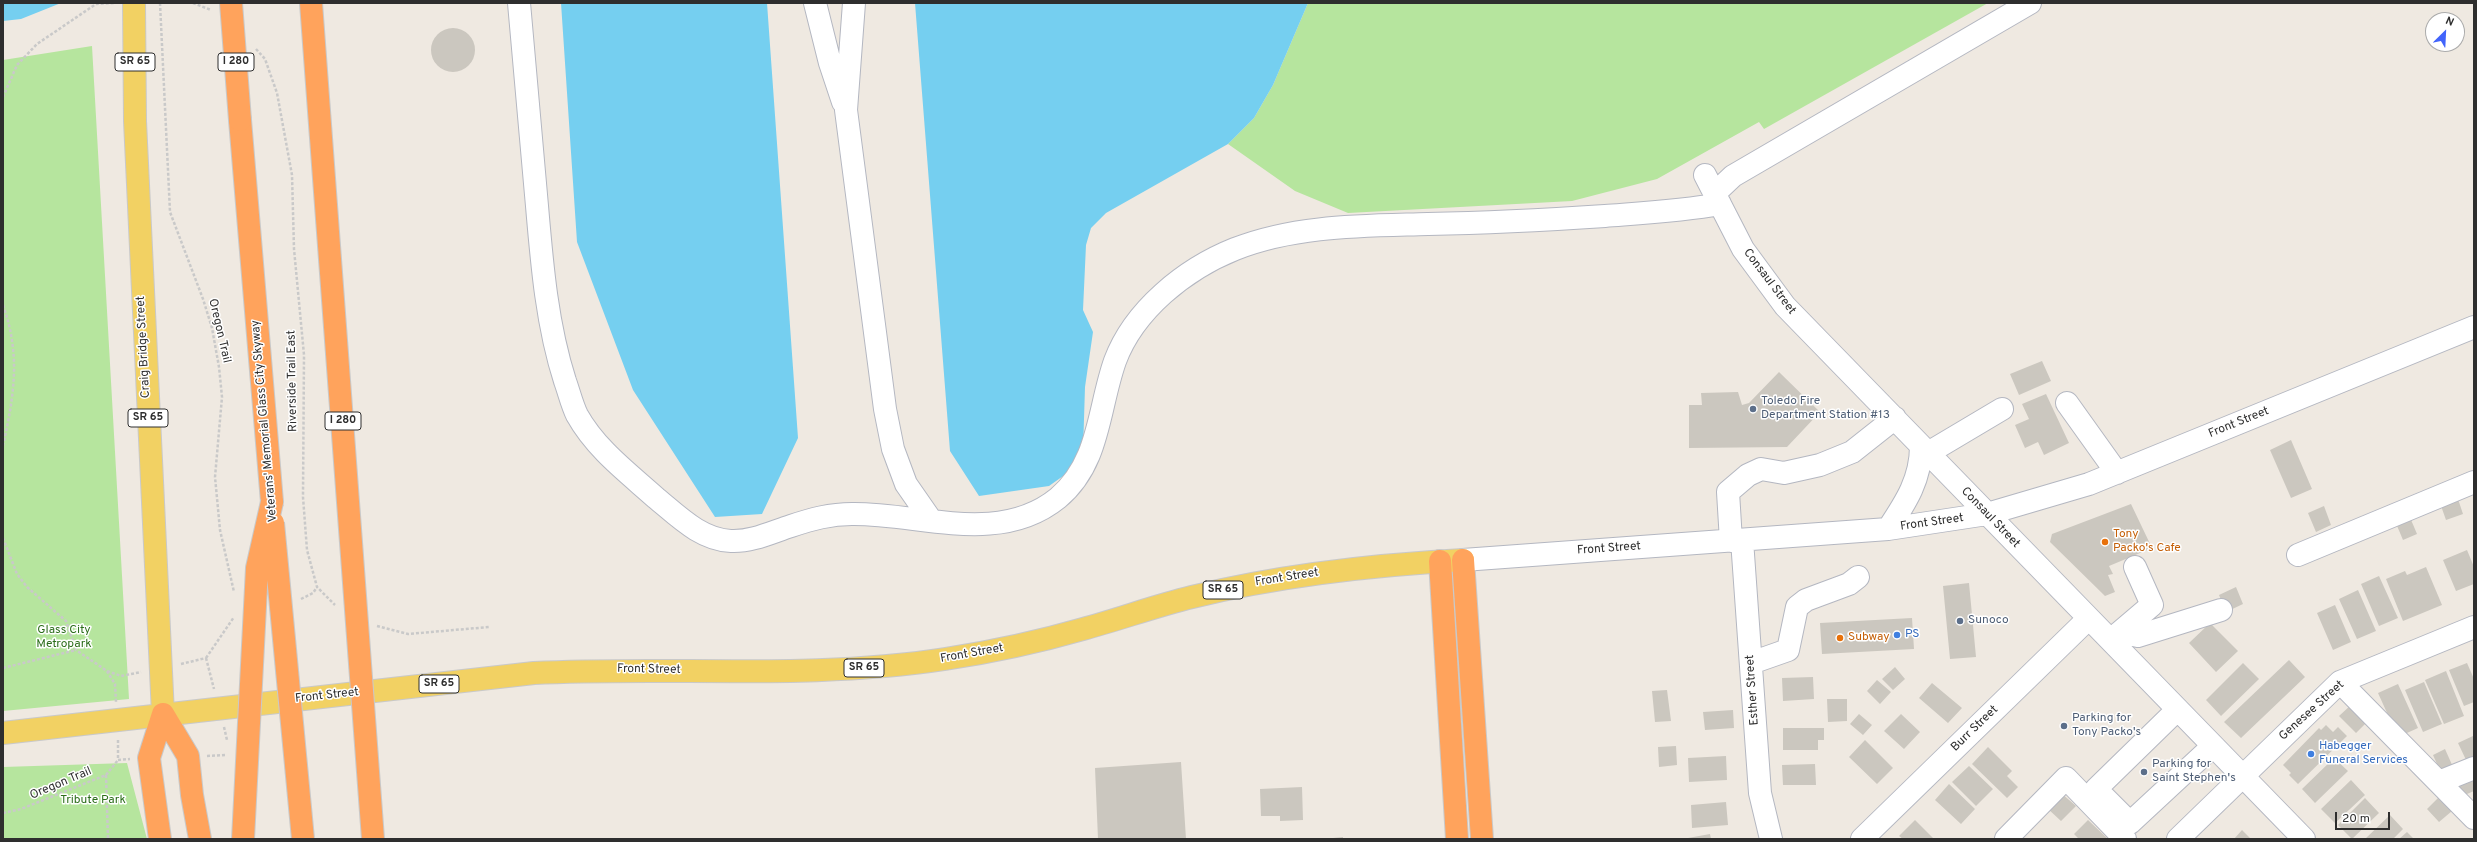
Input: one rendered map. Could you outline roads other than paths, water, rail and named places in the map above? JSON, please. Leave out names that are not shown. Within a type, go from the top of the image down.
[{"type":"highway","name":"I 280","points":[[311,3],[372,839]]},
{"type":"highway","name":"Veterans' Memorial Glass City Skyway","points":[[223,8],[272,502],[303,839]]},
{"type":"highway","points":[[243,839],[257,568],[272,502]]},
{"type":"highway","points":[[1463,560],[1482,839]]},
{"type":"highway","points":[[1440,561],[1457,839]]},
{"type":"highway","points":[[160,839],[149,758],[163,714]]},
{"type":"highway","points":[[163,714],[188,756],[192,795],[200,839]]},
{"type":"main road","name":"Craig Bridge Street","points":[[134,3],[135,121],[163,714]]},
{"type":"main road","name":"Front Street","points":[[3,733],[534,673],[619,669],[831,670],[908,664],[980,654],[1045,639],[1189,598],[1252,584],[1321,573],[1463,560]]},
{"type":"street","points":[[519,3],[543,275],[556,354],[575,412],[599,447],[700,533],[731,541],[761,536],[830,514],[861,514],[987,525],[1018,520],[1043,509],[1063,494],[1079,475],[1094,445],[1115,362],[1126,337],[1168,290],[1203,265],[1235,249],[1272,238],[1318,229],[1532,221],[1684,211],[1733,176],[2030,3]]},
{"type":"street","points":[[815,3],[830,63],[846,110],[885,409],[892,442],[906,484],[931,520]]},
{"type":"street","points":[[846,110],[854,3]]},
{"type":"street","name":"Consaul Street","points":[[1713,191],[1743,249],[1785,306],[2088,619],[2115,637],[2177,710],[2304,839]]},
{"type":"street","name":"Front Street","points":[[1463,560],[1888,529],[1987,514],[2089,484],[2474,327]]},
{"type":"street","points":[[2067,403],[2117,473]]},
{"type":"street","points":[[1888,529],[1916,480],[1924,449],[2002,409]]},
{"type":"street","name":"Esther Street","points":[[1771,839],[1760,793],[1751,663],[1737,540],[1728,492],[1737,484],[1761,469],[1784,473],[1820,465],[1852,452],[1895,418]]},
{"type":"street","points":[[2298,555],[2474,482]]},
{"type":"street","points":[[2115,637],[2152,605],[2135,567]]},
{"type":"street","points":[[1751,663],[1788,650],[1797,607],[1806,600],[1831,593],[1849,584],[1858,577]]},
{"type":"street","points":[[2115,637],[2138,636],[2221,610]]},
{"type":"street","name":"Burr Street","points":[[1862,839],[2088,619]]},
{"type":"street","name":"Genesee Street","points":[[2178,839],[2340,682],[2474,627]]},
{"type":"street","points":[[2340,682],[2474,818]]},
{"type":"street","points":[[2091,794],[2177,710]]},
{"type":"street","points":[[2006,839],[2066,778],[2091,794],[2124,832],[2213,746]]},
{"type":"street","points":[[2439,782],[2474,768]]},
{"type":"water","points":[[3,3],[61,3],[21,19],[3,21]]},
{"type":"water","points":[[561,3],[767,3],[798,438],[762,514],[715,517],[633,390],[577,242]]},
{"type":"water","points":[[915,3],[1308,3],[1273,85],[1254,118],[1228,144],[1106,213],[1091,228],[1086,245],[1083,310],[1093,332],[1085,387],[1083,451],[1073,469],[1049,486],[979,496],[950,451]]},
{"type":"place","name":"Toledo Fire Department Station #13","points":[[1753,409]]},
{"type":"place","name":"Tony Packo's Cafe","points":[[2105,542]]},
{"type":"place","name":"Sunoco","points":[[1960,621]]},
{"type":"place","name":"PS","points":[[1897,635]]},
{"type":"place","name":"Subway","points":[[1840,638]]},
{"type":"place","name":"Parking for Tony Packo's","points":[[2064,726]]},
{"type":"place","name":"Habegger Funeral Services","points":[[2311,754]]},
{"type":"place","name":"Parking for Saint Stephen's","points":[[2144,772]]},
{"type":"park label","name":"Glass City Metropark","points":[[64,638]]},
{"type":"park label","name":"Tribute Park","points":[[93,801]]}]
